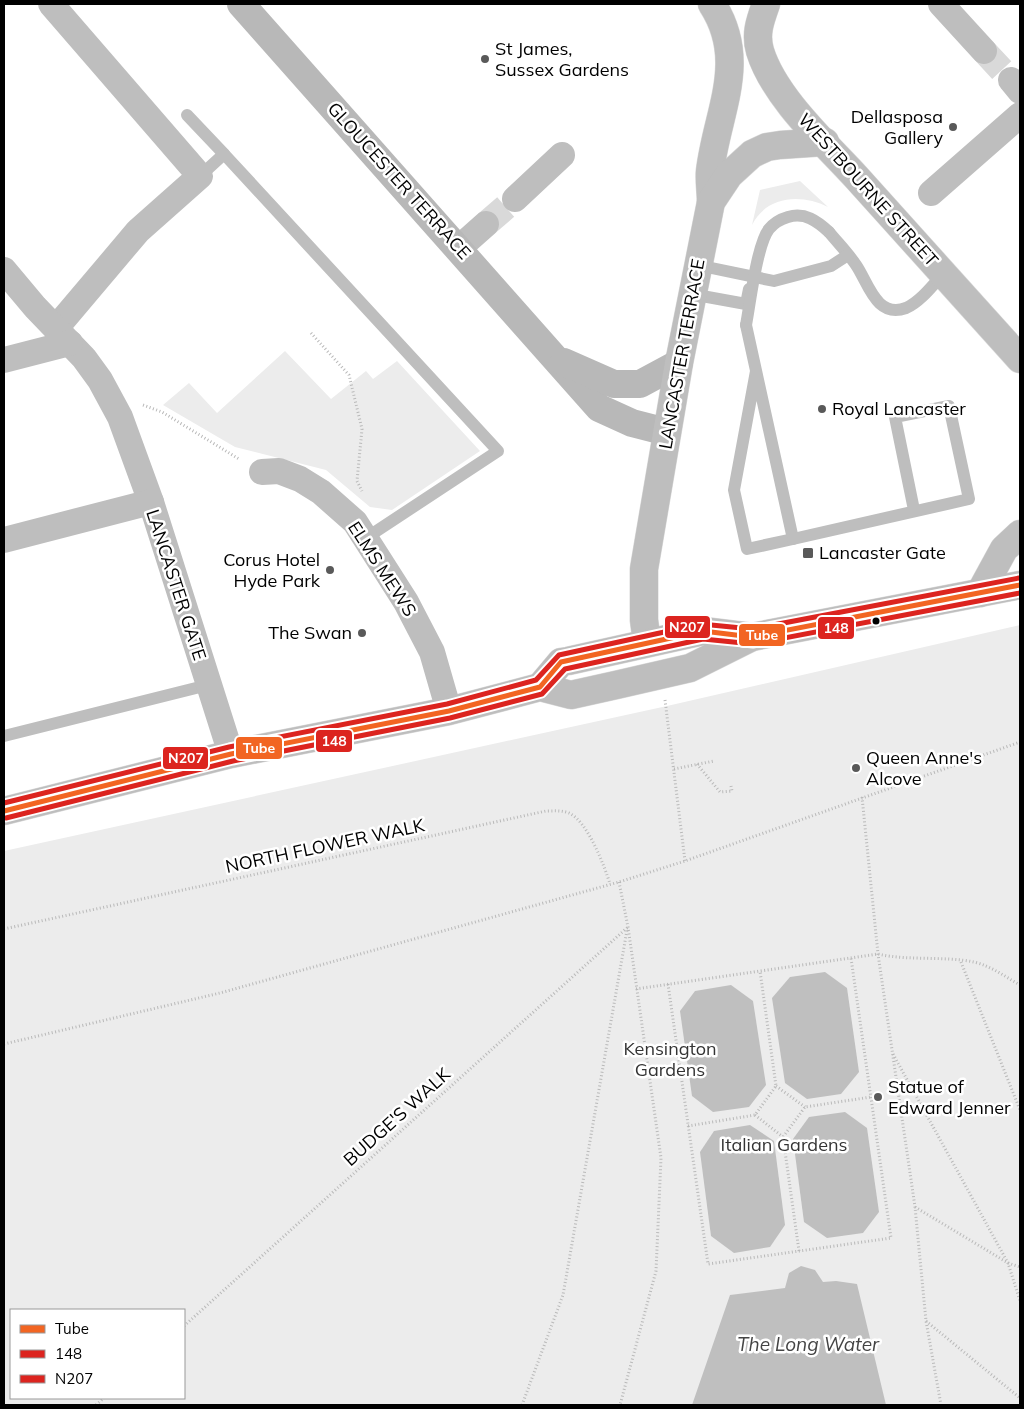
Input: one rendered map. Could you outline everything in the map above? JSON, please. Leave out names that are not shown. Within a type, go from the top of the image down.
[{"type":"main road","points":[[711,202],[710,173],[729,86],[730,70],[726,36],[722,22],[712,4]]},
{"type":"main road","name":"WESTBOURNE STREET","points":[[766,4],[757,31],[760,52],[766,65],[793,106],[1020,359]]},
{"type":"main road","name":"LANCASTER TERRACE","points":[[647,643],[643,607],[644,569],[691,294],[711,202],[729,175],[752,154],[767,147],[825,142]]},
{"type":"main road","points":[[980,593],[1004,549],[1020,534]]},
{"type":"main road","points":[[4,811],[231,754],[450,711],[540,687],[570,695],[690,668],[752,637],[1020,585]]},
{"type":"main road","points":[[540,687],[561,662],[703,631],[752,637]]},
{"type":"street","points":[[4,360],[63,335],[138,231],[200,176],[50,4]]},
{"type":"street","name":"GLOUCESTER TERRACE","points":[[241,4],[558,359],[599,408],[632,423],[667,432]]},
{"type":"street","points":[[941,4],[984,51]]},
{"type":"street","points":[[932,193],[1020,115]]},
{"type":"street","points":[[516,199],[562,155]]},
{"type":"street","points":[[459,248],[486,224]]},
{"type":"street","points":[[4,270],[34,307],[63,335],[100,380],[120,417],[151,502]]},
{"type":"street","name":"GLOUCESTER TERRACE","points":[[558,359],[614,384],[640,384],[679,363]]},
{"type":"street","name":"ELMS MEWS","points":[[262,472],[280,471],[307,483],[321,492],[355,522],[373,533],[432,652],[450,711]]},
{"type":"street","name":"LANCASTER GATE","points":[[4,540],[151,502],[231,754]]},
{"type":"lane","points":[[187,115],[498,451],[373,533]]},
{"type":"lane","points":[[200,176],[224,154]]},
{"type":"lane","points":[[793,539],[746,325],[762,244],[768,229],[780,220],[795,215],[807,216],[818,222],[829,232],[856,265],[873,298],[885,306],[895,309],[905,308],[914,303],[943,274]]},
{"type":"lane","points":[[697,265],[774,282],[831,266],[848,255]]},
{"type":"lane","points":[[691,294],[746,304],[752,277]]},
{"type":"lane","points":[[756,370],[734,490],[747,549],[911,510],[969,499],[950,406],[895,417],[911,510]]},
{"type":"lane","points":[[4,736],[208,685]]},
{"type":"path","points":[[311,333],[349,375],[362,429],[357,481],[373,533]]},
{"type":"path","points":[[162,412],[262,472]]},
{"type":"path","points":[[667,706],[685,861]]},
{"type":"path","points":[[4,1044],[220,993],[619,882],[685,861],[1020,742]]},
{"type":"path","points":[[674,769],[714,761]]},
{"type":"path","points":[[697,764],[720,792],[732,790],[731,786]]},
{"type":"path","points":[[862,797],[878,954],[914,1207],[926,1321],[941,1405]]},
{"type":"path","name":"NORTH FLOWER WALK","points":[[4,929],[552,811],[570,813],[578,819],[605,868],[610,884]]},
{"type":"path","points":[[619,882],[628,927],[661,1158],[656,1271],[620,1405]]},
{"type":"path","points":[[522,1405],[563,1295],[628,927]]},
{"type":"path","name":"BUDGE'S WALK","points":[[185,1325],[628,927]]},
{"type":"path","points":[[636,988],[878,954],[896,958],[961,961],[985,965],[1020,985]]},
{"type":"path","points":[[668,984],[708,1264],[892,1238],[851,958]]},
{"type":"path","points":[[961,961],[1020,1110]]},
{"type":"path","points":[[755,1116],[776,1086],[760,971]]},
{"type":"path","points":[[892,1051],[1008,1263],[1020,1301]]},
{"type":"path","points":[[776,1086],[805,1107],[871,1097]]},
{"type":"path","points":[[799,1251],[783,1137],[805,1107]]},
{"type":"path","points":[[688,1126],[755,1116],[783,1137]]},
{"type":"path","points":[[914,1207],[1008,1263],[1020,1267]]},
{"type":"path","points":[[926,1321],[1020,1398]]},
{"type":"green space","points":[[800,181],[828,207],[807,200],[786,200],[767,208],[752,225],[760,190]]},
{"type":"green space","points":[[285,351],[331,399],[366,371],[373,379],[397,361],[480,451],[392,510],[370,507],[326,470],[235,447],[163,405],[189,383],[217,413]]},
{"type":"green space","name":"Kensington Gardens","points":[[1020,625],[1020,1405],[4,1405],[4,851],[667,706]]},
{"type":"water","points":[[825,972],[847,988],[859,1072],[841,1094],[807,1099],[785,1083],[772,998],[790,977]]},
{"type":"water","points":[[731,985],[753,1001],[766,1085],[749,1107],[713,1112],[692,1096],[680,1011],[695,991]]},
{"type":"water","points":[[845,1112],[867,1128],[879,1212],[863,1233],[827,1238],[804,1222],[793,1139],[809,1117]]},
{"type":"water","points":[[750,1125],[774,1141],[785,1225],[770,1247],[734,1253],[711,1236],[700,1152],[714,1131]]},
{"type":"water","name":"The Long Water","points":[[801,1266],[815,1270],[823,1282],[836,1281],[857,1284],[886,1405],[692,1405],[730,1295],[785,1288],[789,1273]]},
{"type":"tunnel","points":[[984,51],[1011,80]]},
{"type":"tunnel","points":[[486,224],[515,199]]},
{"type":"transit line","name":"N207","points":[[4,803],[229,747],[447,704],[536,680],[559,655],[701,624],[752,629],[1019,578]]},
{"type":"transit line","name":"Tube","points":[[4,811],[231,754],[449,711],[540,687],[561,662],[703,631],[752,637],[1020,585]]},
{"type":"transit line","name":"148","points":[[6,818],[233,761],[450,718],[542,694],[565,669],[703,639],[753,644],[1020,593]]},
{"type":"place","name":"St James, Sussex Gardens","points":[[485,59]]},
{"type":"place","name":"Dellasposa Gallery","points":[[953,127]]},
{"type":"place","name":"Royal Lancaster","points":[[822,409]]},
{"type":"place","name":"Lancaster Gate","points":[[808,553]]},
{"type":"place","name":"Corus Hotel Hyde Park","points":[[330,570]]},
{"type":"place","name":"The Swan","points":[[362,633]]},
{"type":"place","name":"Queen Anne's Alcove","points":[[856,768]]},
{"type":"place","name":"Statue of Edward Jenner","points":[[878,1097]]},
{"type":"park label","name":"Italian Gardens","points":[[784,1145]]}]
